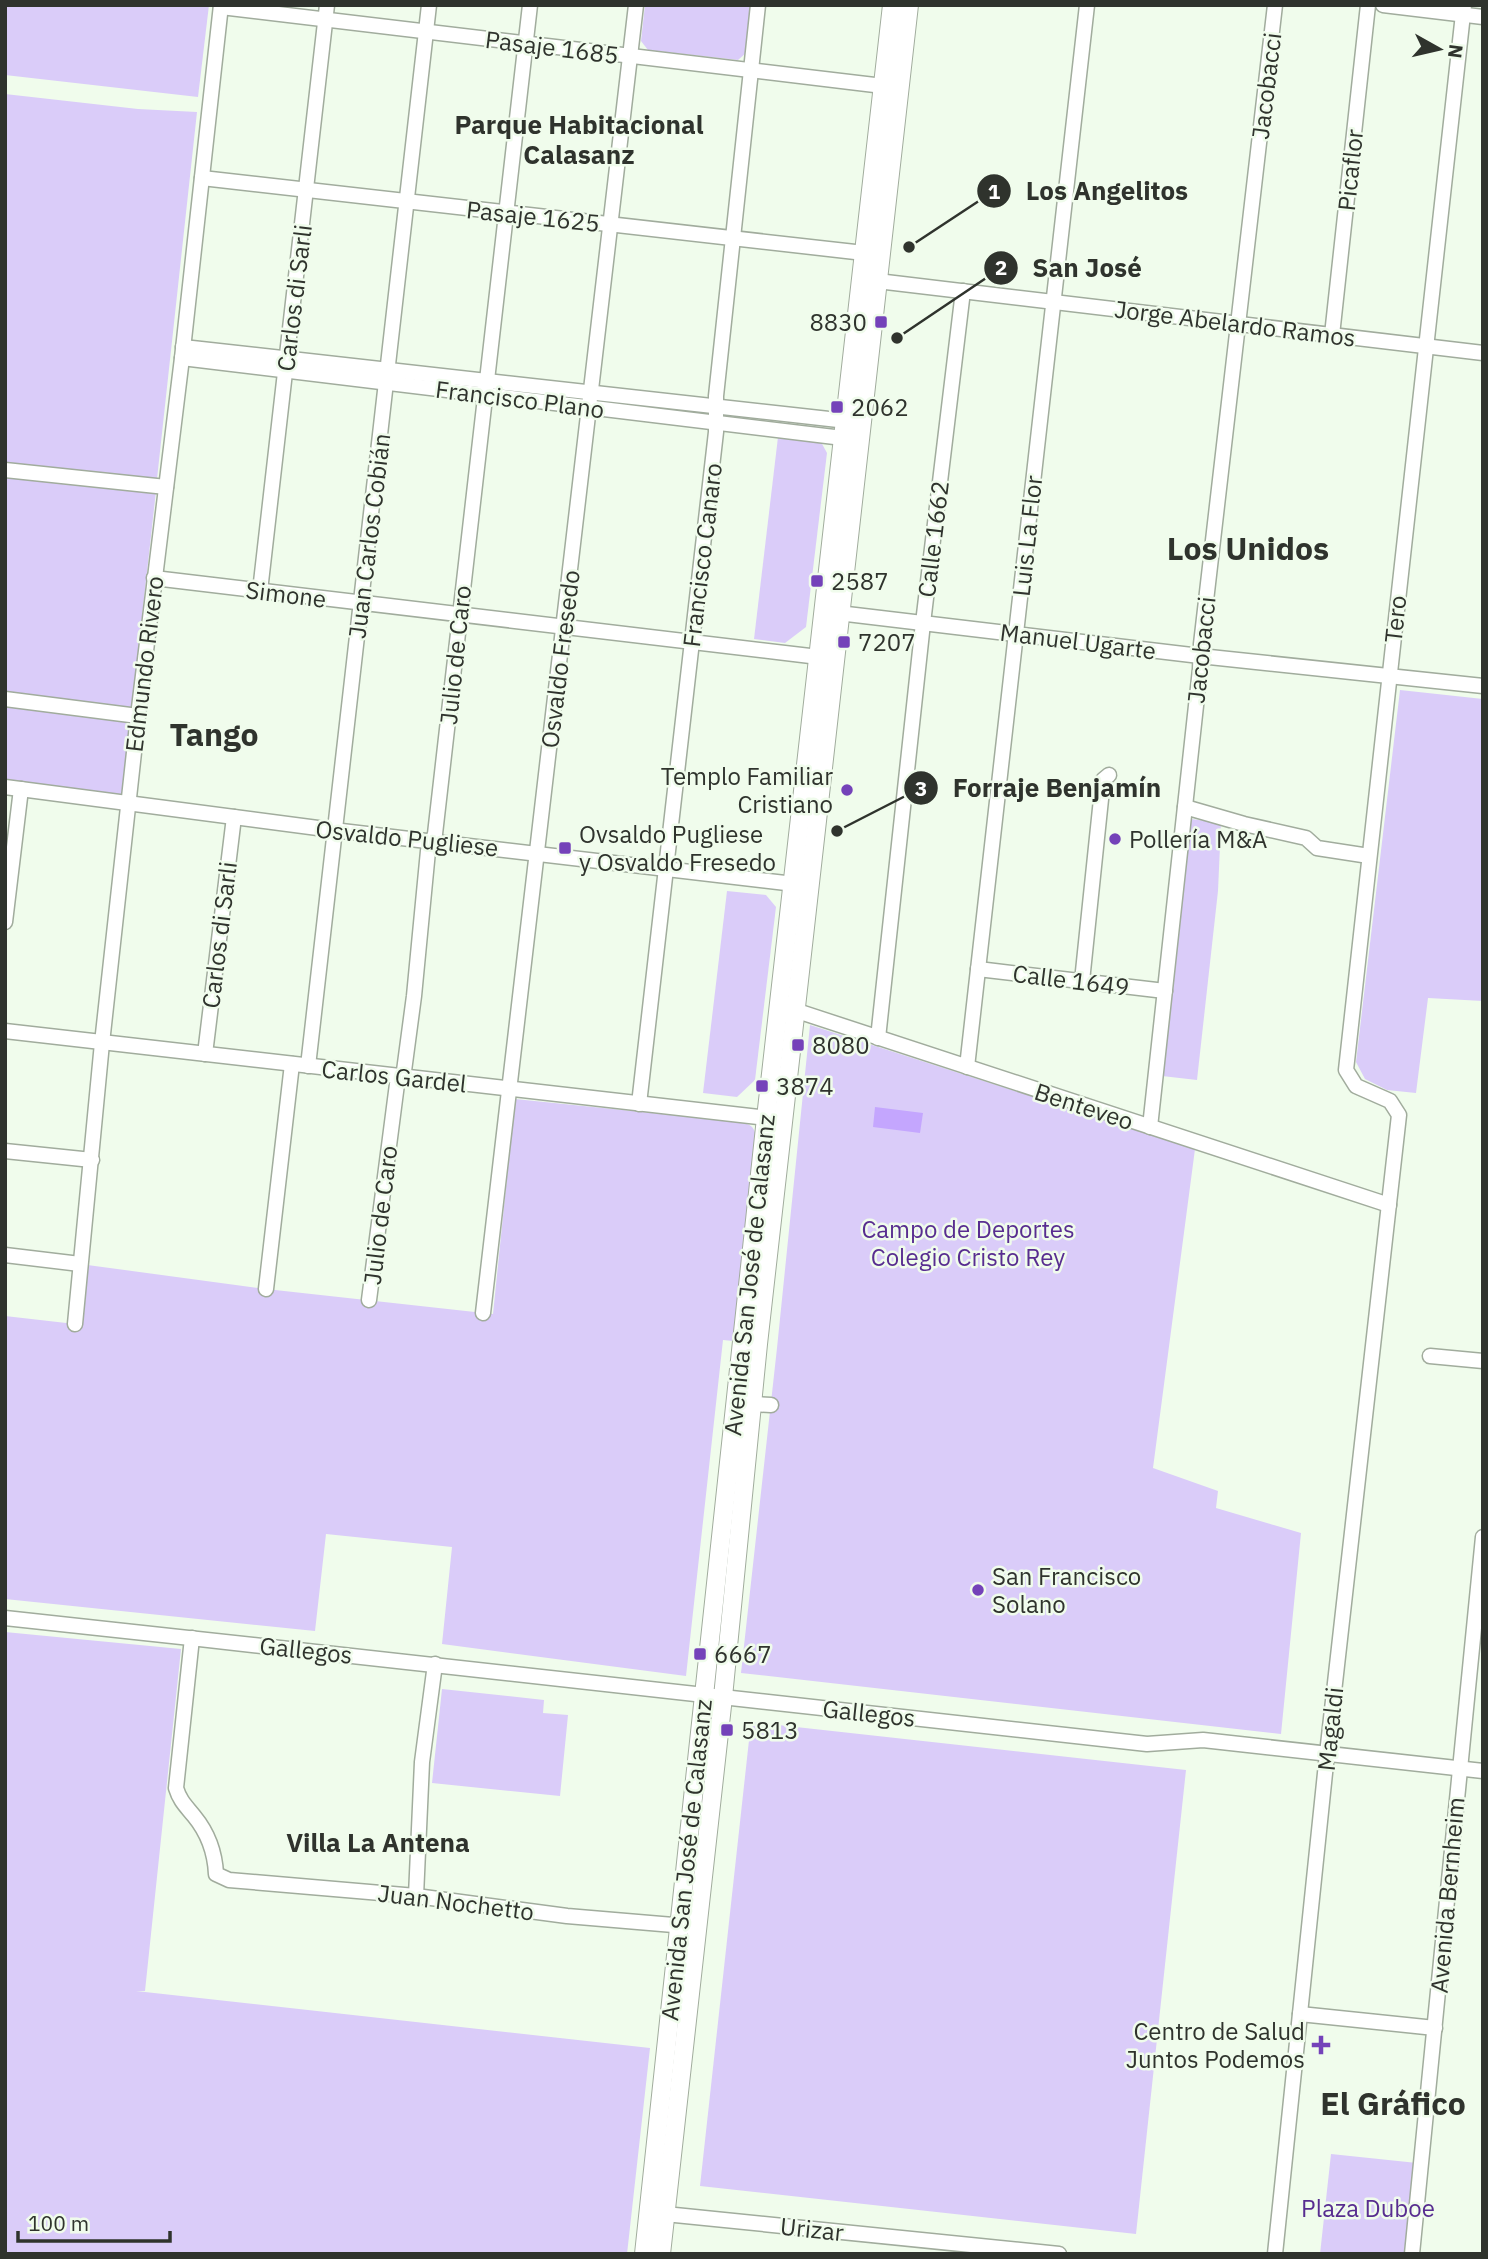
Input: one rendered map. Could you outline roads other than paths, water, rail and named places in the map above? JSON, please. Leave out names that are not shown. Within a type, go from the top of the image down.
[{"type":"main road","name":"Avenida San José de Calasanz","points":[[869,280],[864,253],[892,5]]},
{"type":"main road","name":"Avenida San José de Calasanz","points":[[644,2254],[657,2213],[688,1927],[704,1695],[787,1008],[869,280],[909,5]]},
{"type":"main road","name":"Avenida San José de Calasanz","points":[[688,1927],[723,1697],[752,1404],[774,1119]]},
{"type":"main road","name":"Avenida San José de Calasanz","points":[[657,2213],[661,2254]]},
{"type":"street","name":"Juan Carlos Cobián","points":[[308,1066],[429,5]]},
{"type":"street","name":"Julio de Caro","points":[[369,1300],[397,1084],[404,1071],[414,996],[428,851],[435,835],[530,5]]},
{"type":"street","name":"Osvaldo Fresedo","points":[[483,1313],[636,5]]},
{"type":"street","name":"Francisco Canaro","points":[[639,1104],[716,422],[758,5]]},
{"type":"street","name":"Luis La Flor","points":[[967,1067],[1087,5]]},
{"type":"street","name":"Jacobacci","points":[[1150,1127],[1200,656],[1275,5]]},
{"type":"street","name":"Picaflor","points":[[1332,335],[1368,5]]},
{"type":"street","points":[[1383,5],[1463,10],[1483,17]]},
{"type":"street","name":"Pasaje 1685","points":[[221,6],[326,12],[426,32],[883,86]]},
{"type":"street","name":"Edmundo Rivero","points":[[75,1324],[102,1042],[138,716],[221,6]]},
{"type":"street","name":"Tero","points":[[1389,1206],[1399,1115],[1390,1101],[1356,1087],[1346,1070],[1463,10]]},
{"type":"street","name":"Carlos di Sarli","points":[[260,591],[326,12]]},
{"type":"street","name":"Pasaje 1625","points":[[202,178],[864,253]]},
{"type":"street","name":"Jorge Abelardo Ramos","points":[[869,280],[1483,353]]},
{"type":"street","name":"Calle 1662","points":[[877,1038],[963,291]]},
{"type":"street","name":"Francisco Plano","points":[[182,353],[591,400],[716,407],[852,430]]},
{"type":"street","name":"Francisco Plano","points":[[591,400],[716,422],[852,430]]},
{"type":"street","points":[[5,470],[166,487]]},
{"type":"street","name":"Simone","points":[[154,578],[826,658]]},
{"type":"street","name":"Manuel Ugarte","points":[[832,612],[1200,656],[1483,686]]},
{"type":"street","points":[[5,699],[138,716]]},
{"type":"street","points":[[1082,981],[1103,780],[1109,775]]},
{"type":"street","name":"Osvaldo Pugliese","points":[[5,788],[333,830],[801,884]]},
{"type":"street","points":[[5,922],[21,789]]},
{"type":"street","points":[[1185,807],[1306,838],[1317,848],[1369,856]]},
{"type":"street","name":"Carlos di Sarli","points":[[205,1054],[233,817]]},
{"type":"street","name":"Calle 1649","points":[[978,969],[1165,991]]},
{"type":"street","name":"Benteveo","points":[[787,1008],[1389,1206]]},
{"type":"street","name":"Carlos Gardel","points":[[5,1031],[774,1119]]},
{"type":"street","points":[[266,1289],[292,1064]]},
{"type":"street","points":[[5,1151],[92,1160]]},
{"type":"street","name":"Magaldi","points":[[1275,2254],[1327,1754],[1389,1206]]},
{"type":"street","points":[[5,1255],[80,1264]]},
{"type":"street","points":[[1430,1356],[1483,1362]]},
{"type":"street","points":[[752,1404],[771,1405]]},
{"type":"street","name":"Avenida Bernheim","points":[[1412,2254],[1483,1537]]},
{"type":"street","name":"Gallegos","points":[[5,1619],[1147,1744],[1203,1740],[1483,1771]]},
{"type":"street","name":"Juan Nochetto","points":[[192,1638],[176,1788],[180,1800],[201,1826],[209,1842],[215,1859],[216,1874],[229,1880],[416,1896],[567,1916],[688,1927]]},
{"type":"street","points":[[416,1896],[422,1762],[435,1664]]},
{"type":"street","points":[[1300,2014],[1435,2028]]},
{"type":"street","name":"Urizar","points":[[657,2213],[1059,2254]]},
{"type":"place","name":"Los Angelitos","points":[[909,247]]},
{"type":"place","name":"8830","points":[[881,322]]},
{"type":"place","name":"San José","points":[[897,338]]},
{"type":"place","name":"2062","points":[[837,407]]},
{"type":"place","name":"2587","points":[[817,581]]},
{"type":"place","name":"7207","points":[[844,642]]},
{"type":"place","name":"Templo Familiar Cristiano","points":[[847,790]]},
{"type":"place","name":"Forraje Benjamín","points":[[837,831]]},
{"type":"place","name":"Pollería M&A","points":[[1115,839]]},
{"type":"place","name":"Ovsaldo Pugliese y Osvaldo Fresedo","points":[[565,848]]},
{"type":"place","name":"8080","points":[[798,1045]]},
{"type":"place","name":"3874","points":[[762,1086]]},
{"type":"place","name":"San Francisco Solano","points":[[978,1590]]},
{"type":"place","name":"6667","points":[[700,1654]]},
{"type":"place","name":"5813","points":[[727,1730]]},
{"type":"place","name":"Centro de Salud Juntos Podemos","points":[[1321,2045]]},
{"type":"district","name":"Parque Habitacional Calasanz","points":[[579,139]]},
{"type":"district","name":"Los Unidos","points":[[1248,548]]},
{"type":"district","name":"Tango","points":[[214,734]]},
{"type":"district","name":"Villa La Antena","points":[[378,1842]]},
{"type":"district","name":"El Gráfico","points":[[1393,2103]]},
{"type":"park label","name":"Campo de Deportes Colegio Cristo Rey","points":[[968,1243]]},
{"type":"park label","name":"Plaza Duboe","points":[[1368,2208]]}]
